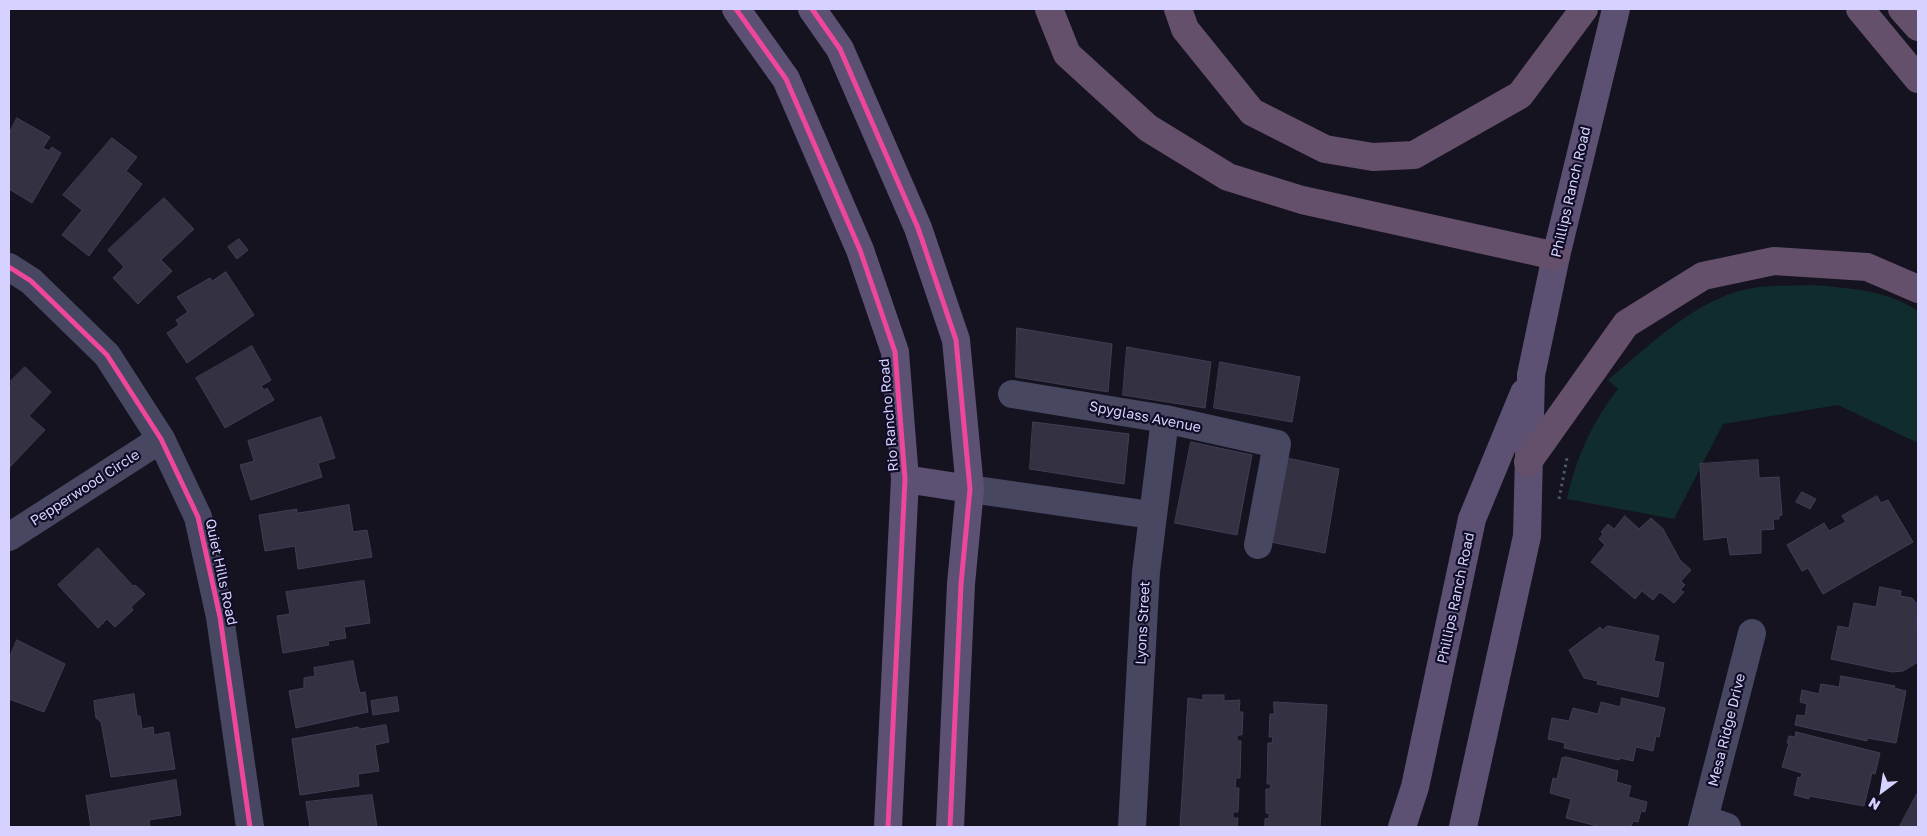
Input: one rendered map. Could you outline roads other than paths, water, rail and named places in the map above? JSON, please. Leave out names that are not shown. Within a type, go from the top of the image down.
[{"type":"highway","points":[[1049,9],[1067,54],[1148,128],[1228,177],[1302,200],[1556,256]]},
{"type":"highway","points":[[1178,9],[1184,29],[1252,112],[1325,149],[1373,158],[1414,154],[1520,96],[1584,9]]},
{"type":"highway","points":[[1860,9],[1918,79]]},
{"type":"highway","points":[[1902,9],[1918,27]]},
{"type":"highway","points":[[1528,462],[1626,324],[1703,276],[1774,261],[1867,267],[1918,289]]},
{"type":"main road","name":"Rio Rancho Road","points":[[736,9],[786,80],[860,250],[895,352],[905,479],[888,827]]},
{"type":"main road","points":[[812,9],[840,49],[918,228],[956,340],[970,489],[961,584],[950,827]]},
{"type":"main road","name":"Phillips Ranch Road","points":[[1463,827],[1527,536],[1531,375],[1556,256],[1616,9]]},
{"type":"main road","name":"Phillips Ranch Road","points":[[1402,827],[1416,787],[1472,519],[1531,375]]},
{"type":"main road","points":[[905,479],[970,489]]},
{"type":"street","name":"Quiet Hills Road","points":[[9,267],[31,281],[107,355],[162,438],[198,517],[220,617],[250,827]]},
{"type":"street","name":"Spyglass Avenue","points":[[1012,394],[1165,420],[1277,444],[1258,545]]},
{"type":"street","name":"Lyons Street","points":[[1132,827],[1146,572],[1151,515],[1165,420]]},
{"type":"street","name":"Pepperwood Circle","points":[[9,537],[162,438]]},
{"type":"street","points":[[970,489],[1151,515]]},
{"type":"street","name":"Mesa Ridge Drive","points":[[1711,824],[1752,633]]}]
